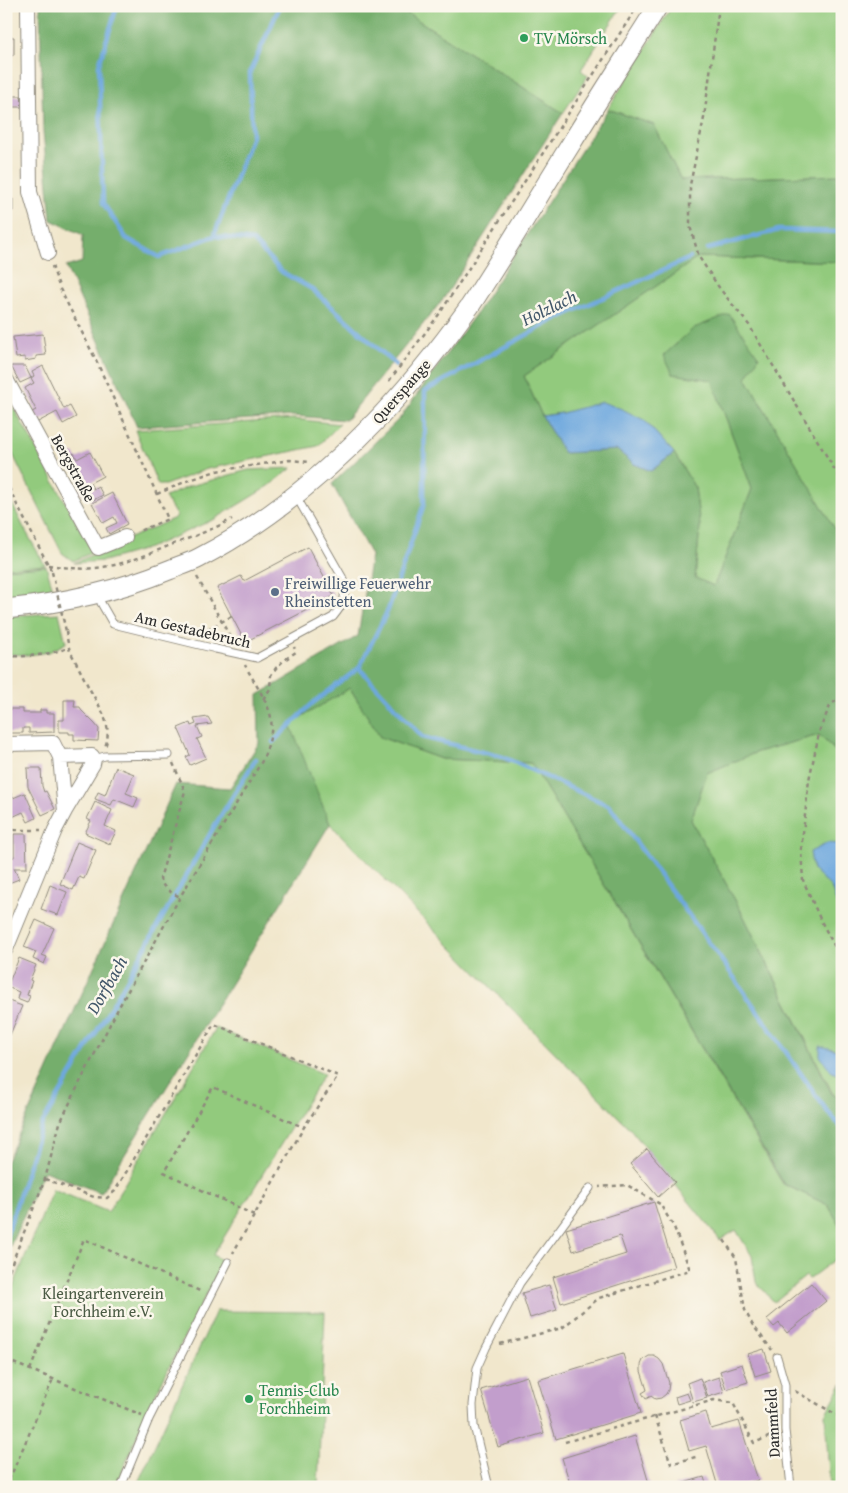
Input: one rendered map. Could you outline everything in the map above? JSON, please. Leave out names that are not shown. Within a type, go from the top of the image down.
[{"type":"main road","name":"Querspange","points":[[6,608],[61,602],[99,594],[139,582],[198,558],[248,529],[296,496],[342,456],[386,412],[470,306],[658,6]]},
{"type":"street","points":[[28,6],[30,192],[48,253]]},
{"type":"street","name":"Bergstraße","points":[[6,379],[98,548],[125,537]]},
{"type":"street","points":[[6,744],[53,743],[60,757],[65,811]]},
{"type":"street","points":[[6,949],[55,830],[93,764],[94,759],[92,756],[60,757]]},
{"type":"lane","name":"Am Gestadebruch","points":[[99,594],[101,603],[113,624],[257,658],[333,617],[342,608],[345,582],[296,496]]},
{"type":"lane","points":[[94,759],[105,756],[169,755]]},
{"type":"lane","points":[[489,1487],[474,1426],[473,1405],[478,1368],[486,1348],[520,1283],[590,1188]]},
{"type":"lane","points":[[121,1487],[149,1419],[228,1262]]},
{"type":"lane","name":"Dammfeld","points":[[777,1358],[785,1385],[785,1430],[791,1487]]},
{"type":"path","points":[[384,388],[440,313],[637,6]]},
{"type":"path","points":[[719,6],[704,118],[690,185],[690,226],[699,257],[720,289],[749,325],[842,482]]},
{"type":"path","points":[[48,253],[60,289],[96,360],[168,519],[125,537]]},
{"type":"path","points":[[157,494],[186,481],[216,472],[290,460],[313,463],[305,468]]},
{"type":"path","points":[[6,481],[16,505],[52,572],[69,648],[102,709],[106,721],[108,740],[104,749],[94,759]]},
{"type":"path","points":[[48,564],[93,568],[130,561],[214,529],[237,516]]},
{"type":"path","points":[[195,572],[234,645]]},
{"type":"path","points":[[180,625],[207,630],[232,616]]},
{"type":"path","points":[[203,646],[207,630]]},
{"type":"path","points":[[206,635],[230,638]]},
{"type":"path","points":[[263,699],[270,690],[272,675],[276,668],[296,652],[290,640]]},
{"type":"path","points":[[6,656],[30,657],[69,648]]},
{"type":"path","points":[[6,1278],[45,1179],[64,1114],[179,896],[262,761],[269,744],[272,728],[271,717],[242,661]]},
{"type":"path","points":[[842,695],[830,706],[820,729],[809,780],[801,850],[803,880],[821,921],[842,960]]},
{"type":"path","points":[[169,755],[185,791],[160,879],[162,885],[179,896]]},
{"type":"path","points":[[6,830],[55,830]]},
{"type":"path","points":[[45,1179],[94,1197],[107,1198],[115,1191],[214,1024],[338,1076],[304,1127],[228,1262]]},
{"type":"path","points":[[254,1216],[164,1172],[213,1087],[304,1127]]},
{"type":"path","points":[[486,1348],[562,1328],[600,1298],[690,1270],[674,1227],[660,1204],[627,1185],[590,1188]]},
{"type":"path","points":[[30,1370],[84,1239],[210,1296]]},
{"type":"path","points":[[724,1240],[736,1258],[744,1310],[777,1358]]},
{"type":"path","points":[[6,1360],[149,1419]]},
{"type":"path","points":[[6,1487],[53,1379]]},
{"type":"path","points":[[785,1385],[842,1418]]},
{"type":"path","points":[[565,1442],[714,1400],[733,1403],[754,1443],[785,1430]]},
{"type":"path","points":[[655,1416],[671,1464],[699,1456]]},
{"type":"green space","points":[[40,6],[396,6],[563,113],[444,298],[346,420],[294,416],[137,427],[66,267],[82,262],[83,235],[51,220],[43,131]]},
{"type":"green space","name":"TV Mörsch","points":[[396,6],[622,6],[581,70],[588,76],[563,113]]},
{"type":"green space","points":[[672,6],[839,6],[842,12],[842,175],[681,180],[654,125],[608,109]]},
{"type":"green space","points":[[608,109],[654,125],[681,180],[842,175],[842,262],[699,257],[524,376],[542,416],[564,453],[617,450],[634,464],[651,471],[674,453],[695,488],[700,526],[695,578],[714,586],[752,489],[712,380],[673,374],[664,355],[694,328],[729,314],[759,357],[746,378],[842,541],[842,757],[819,735],[757,752],[707,773],[691,820],[741,911],[832,1094],[842,1099],[842,1229],[828,1205],[784,1184],[531,763],[441,759],[380,737],[350,688],[290,724],[330,824],[101,1193],[44,1171],[6,1255],[6,1163],[176,784],[230,788],[259,743],[258,695],[358,636],[371,555],[332,484],[400,418],[477,312]]},
{"type":"green space","points":[[699,257],[842,262],[842,541],[746,378],[673,374],[712,380],[752,489],[714,586],[695,578],[700,526],[695,488],[674,453],[644,420],[562,413],[542,416],[524,376]]},
{"type":"green space","points":[[6,394],[93,552],[73,561],[62,553],[6,441]]},
{"type":"green space","points":[[294,419],[340,424],[318,446],[207,469],[165,485],[158,485],[135,430]]},
{"type":"green space","points":[[292,468],[269,486],[215,519],[149,548],[104,561],[74,563],[177,517],[165,497],[190,486],[248,470]]},
{"type":"green space","points":[[6,491],[24,528],[45,565],[6,568]]},
{"type":"green space","points":[[46,566],[55,595],[6,602],[6,569]]},
{"type":"green space","points":[[59,613],[66,643],[49,652],[28,655],[6,654],[6,616]]},
{"type":"green space","points":[[350,688],[380,737],[441,759],[531,763],[783,1184],[828,1205],[842,1229],[842,1254],[809,1279],[806,1276],[774,1302],[756,1282],[752,1256],[736,1230],[720,1240],[632,1131],[330,824],[289,724]]},
{"type":"green space","points":[[819,735],[842,757],[842,1099],[833,1094],[741,911],[691,820],[707,773],[757,752]]},
{"type":"green space","name":"Kleingartenverein Forchheim e.V.","points":[[216,1028],[324,1074],[213,1255],[223,1261],[147,1411],[116,1487],[6,1487],[6,1304],[53,1189],[108,1212]]},
{"type":"green space","name":"Tennis-Club Forchheim","points":[[216,1311],[325,1312],[318,1487],[136,1487]]},
{"type":"green space","points":[[842,1384],[842,1487],[830,1487],[825,1415]]},
{"type":"water","points":[[602,402],[644,420],[674,453],[651,471],[634,464],[617,450],[564,453],[542,416],[562,413]]},
{"type":"water","points":[[828,843],[842,844],[842,919],[831,887],[813,870],[810,852]]},
{"type":"water","points":[[820,1046],[842,1051],[842,1076],[832,1072],[820,1056]]},
{"type":"building","points":[[6,37],[14,37],[14,55],[6,55]]},
{"type":"building","points":[[10,96],[22,96],[22,107],[10,107]]},
{"type":"building","points":[[6,160],[11,160],[11,187],[6,187]]},
{"type":"building","points":[[6,194],[10,194],[10,199],[13,199],[13,211],[10,211],[10,216],[6,216]]},
{"type":"building","points":[[43,334],[46,355],[36,356],[36,359],[25,361],[25,357],[16,358],[13,337]]},
{"type":"building","points":[[11,366],[25,366],[31,378],[20,383]]},
{"type":"building","points":[[43,366],[64,409],[70,406],[76,417],[63,424],[57,412],[36,423],[30,413],[36,410],[25,388],[34,383],[31,378],[34,376],[32,372]]},
{"type":"building","points":[[90,452],[103,476],[90,483],[93,489],[98,486],[103,495],[91,501],[86,493],[82,495],[78,489],[82,487],[70,463],[66,465],[62,458],[74,453],[77,459]]},
{"type":"building","points":[[112,493],[127,524],[109,534],[106,528],[117,523],[114,517],[103,523],[92,503]]},
{"type":"building","name":"Freiwillige Feuerwehr Rheinstetten","points":[[308,547],[334,596],[245,642],[217,588],[241,576],[244,581]]},
{"type":"building","points":[[64,700],[75,700],[74,707],[80,707],[95,724],[99,729],[98,741],[74,740],[74,734],[59,732],[59,720],[64,720]]},
{"type":"building","points":[[6,709],[23,709],[23,713],[40,713],[40,710],[46,710],[46,713],[54,713],[54,732],[29,733],[29,728],[23,728],[23,733],[6,733]]},
{"type":"building","points":[[208,717],[212,724],[197,726],[202,737],[197,739],[206,758],[190,765],[186,757],[190,755],[178,728],[190,723],[191,726],[196,724],[194,719]]},
{"type":"building","points":[[116,767],[134,774],[126,793],[138,798],[134,807],[114,799],[111,805],[95,799],[98,792],[105,795]]},
{"type":"building","points":[[27,768],[41,768],[44,792],[46,791],[55,809],[42,815],[28,787]]},
{"type":"building","points":[[9,789],[13,798],[25,793],[36,818],[28,822],[23,812],[6,820],[6,790]]},
{"type":"building","points":[[95,802],[112,810],[105,826],[116,831],[110,844],[85,833],[91,821],[87,819]]},
{"type":"building","points":[[14,834],[26,834],[27,868],[14,868],[19,879],[6,884],[6,859],[14,857]]},
{"type":"building","points":[[77,842],[96,850],[84,879],[79,877],[73,890],[60,884]]},
{"type":"building","points":[[50,885],[67,892],[58,915],[41,909]]},
{"type":"building","points":[[36,920],[54,928],[42,955],[47,957],[44,964],[33,959],[36,952],[24,947]]},
{"type":"building","points":[[19,958],[36,965],[30,980],[32,981],[27,995],[30,996],[27,1003],[17,999],[19,992],[7,987]]},
{"type":"building","points":[[6,1000],[22,1006],[10,1035],[6,1033]]},
{"type":"building","points":[[647,1149],[675,1182],[658,1197],[630,1164]]},
{"type":"building","points":[[654,1202],[674,1267],[561,1303],[553,1277],[626,1254],[620,1236],[573,1251],[566,1229]]},
{"type":"building","points":[[811,1283],[826,1301],[787,1333],[779,1323],[774,1327],[767,1319]]},
{"type":"building","points":[[549,1285],[557,1310],[530,1318],[522,1293]]},
{"type":"building","points":[[764,1349],[771,1371],[755,1376],[748,1354]]},
{"type":"building","points":[[623,1354],[641,1413],[556,1439],[538,1380]]},
{"type":"building","points":[[649,1356],[654,1356],[663,1364],[669,1383],[666,1394],[661,1398],[655,1399],[651,1396],[646,1399],[642,1393],[647,1390],[641,1365],[643,1360]]},
{"type":"building","points":[[742,1364],[748,1382],[726,1389],[720,1371]]},
{"type":"building","points":[[527,1376],[544,1433],[498,1447],[481,1390]]},
{"type":"building","points":[[719,1377],[724,1392],[708,1397],[703,1382]]},
{"type":"building","points":[[700,1378],[707,1398],[693,1402],[687,1383]]},
{"type":"building","points":[[687,1393],[690,1400],[677,1404],[675,1397]]},
{"type":"building","points":[[706,1412],[711,1429],[739,1421],[758,1480],[736,1487],[718,1487],[706,1446],[689,1451],[680,1420]]},
{"type":"building","points":[[635,1436],[650,1487],[571,1487],[562,1458]]},
{"type":"building","points":[[704,1477],[707,1487],[674,1487],[674,1486]]},
{"type":"waterway","points":[[117,6],[99,65],[103,203],[126,238],[159,257],[214,236],[253,241],[282,272],[312,289],[396,365]]},
{"type":"waterway","points":[[214,236],[252,136],[250,72],[280,6]]},
{"type":"waterway","name":"Holzlach","points":[[708,249],[779,230],[842,232]]},
{"type":"waterway","points":[[273,742],[313,703],[359,668],[388,610],[424,504],[425,391],[552,321],[690,258]]},
{"type":"waterway","points":[[359,668],[422,737],[503,757],[610,806],[733,976],[827,1111],[842,1128]]},
{"type":"waterway","name":"Dorfbach","points":[[6,1237],[42,1124],[215,825],[256,759]]},
{"type":"place","name":"TV Mörsch","points":[[524,38]]},
{"type":"place","name":"Freiwillige Feuerwehr Rheinstetten","points":[[275,592]]},
{"type":"place","name":"Tennis-Club Forchheim","points":[[249,1399]]}]
